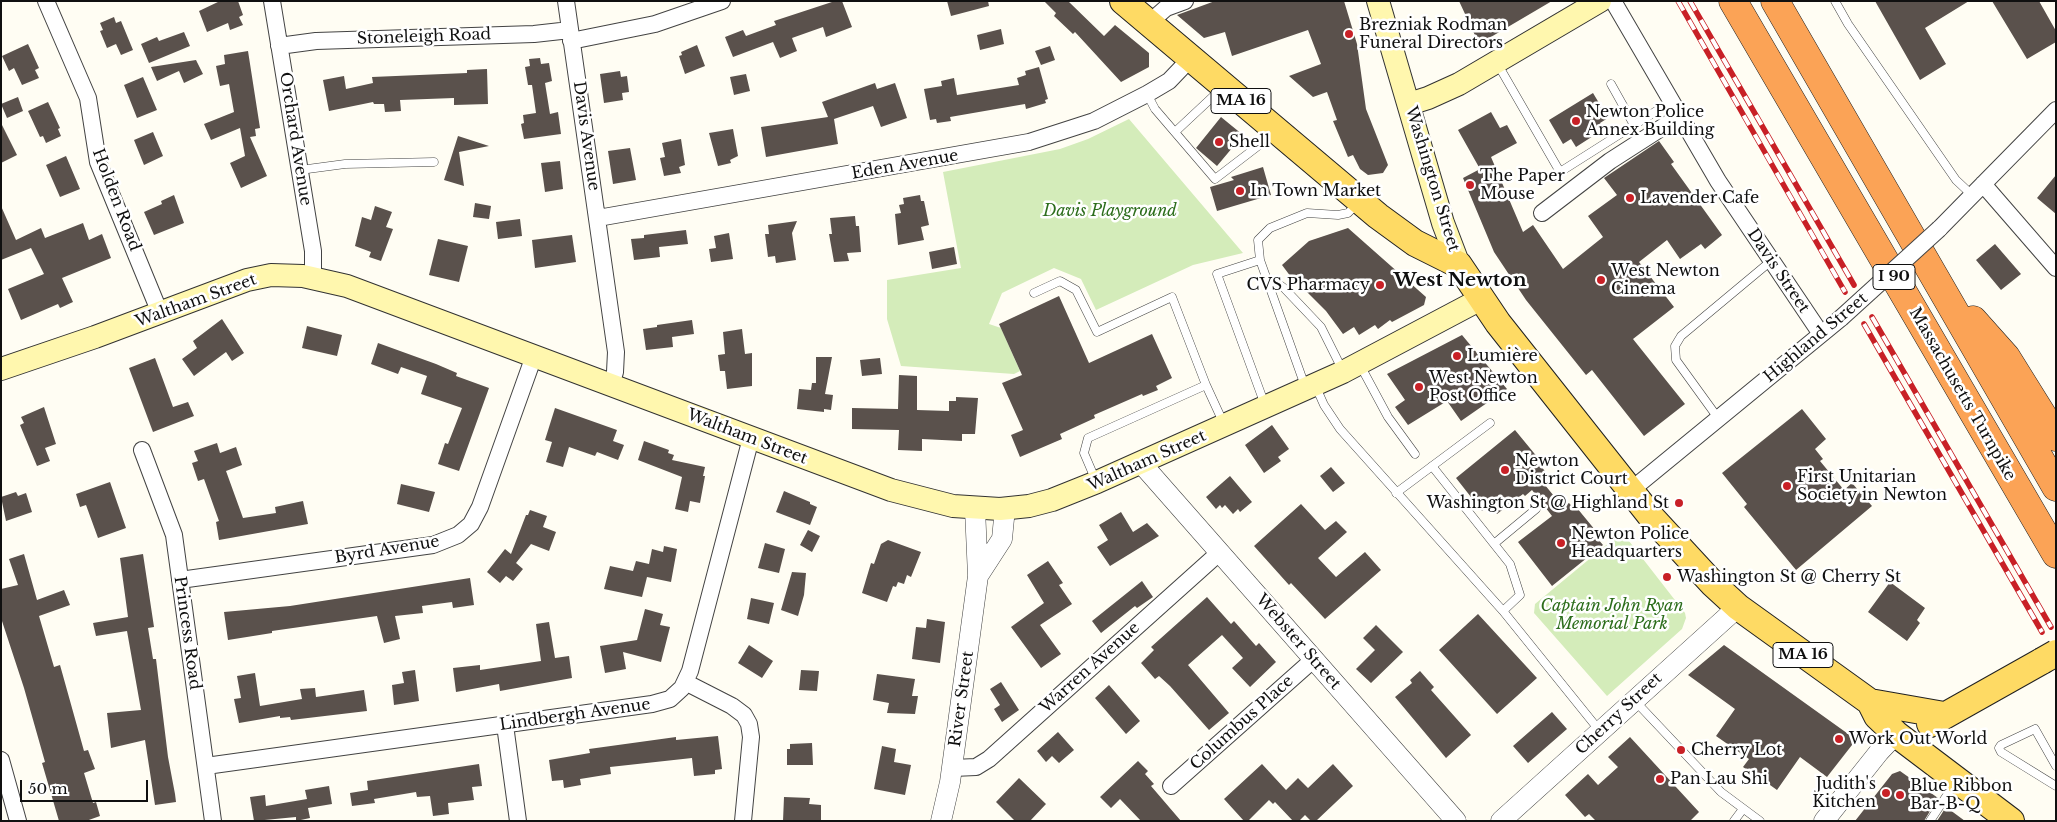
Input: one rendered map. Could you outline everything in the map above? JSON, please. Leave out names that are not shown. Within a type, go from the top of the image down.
[{"type":"highway","name":"Massachusetts Turnpike","points":[[1733,1],[2056,554]]},
{"type":"highway","name":"I 90","points":[[1775,1],[2056,487]]},
{"type":"highway","points":[[1930,269],[2006,357],[2056,437]]},
{"type":"main road","name":"MA 16","points":[[1123,1],[1274,130],[1360,200],[1415,243],[1459,265]]},
{"type":"main road","name":"Washington Street","points":[[1378,1],[1443,222],[1459,265],[1481,299],[1630,491],[1686,556],[1738,607],[1870,702],[1944,715]]},
{"type":"main road","points":[[1409,104],[1446,91],[1498,63],[1600,1]]},
{"type":"main road","name":"Waltham Street","points":[[1,369],[258,277],[287,275],[313,278],[347,286],[910,496],[976,509],[1005,508],[1052,500],[1141,463],[1311,388],[1481,299]]},
{"type":"main road","points":[[1896,734],[1919,729],[2049,657]]},
{"type":"main road","name":"Washington Street","points":[[1870,702],[1877,716],[1896,734],[2011,821]]},
{"type":"street","name":"Holden Road","points":[[46,1],[88,98],[95,151],[100,167],[160,313]]},
{"type":"street","name":"Orchard Avenue","points":[[272,1],[313,251],[313,278]]},
{"type":"street","name":"Davis Avenue","points":[[566,1],[616,352],[615,372],[611,385]]},
{"type":"street","points":[[570,35],[655,24],[722,1]]},
{"type":"street","points":[[1149,23],[1166,8],[1185,1]]},
{"type":"street","name":"Davis Street","points":[[1613,1],[1723,189],[1821,334]]},
{"type":"street","name":"Stoneleigh Road","points":[[279,46],[316,41],[534,34],[570,35]]},
{"type":"street","name":"Eden Avenue","points":[[598,218],[1012,147],[1084,125],[1147,94],[1168,81],[1191,58]]},
{"type":"street","name":"Highland Street","points":[[1630,491],[1841,318],[1939,229],[2056,110]]},
{"type":"street","points":[[1542,213],[1610,161],[1680,116]]},
{"type":"street","points":[[1978,189],[2056,268]]},
{"type":"street","name":"Byrd Avenue","points":[[180,580],[433,545],[458,536],[470,524],[480,507],[534,356]]},
{"type":"street","points":[[743,821],[751,737],[749,724],[744,715],[732,706],[685,682],[751,438]]},
{"type":"street","name":"Princess Road","points":[[142,450],[172,528],[213,821]]},
{"type":"street","name":"Webster Street","points":[[1141,463],[1456,821]]},
{"type":"street","name":"River Street","points":[[978,576],[1002,539],[1005,508]]},
{"type":"street","name":"River Street","points":[[941,821],[953,768],[978,576],[976,509]]},
{"type":"street","name":"Warren Avenue","points":[[953,768],[976,767],[989,758],[1220,552]]},
{"type":"street","name":"Cherry Street","points":[[1501,821],[1600,732],[1633,699],[1738,607]]},
{"type":"street","name":"Columbus Place","points":[[1170,786],[1314,659]]},
{"type":"street","name":"Lindbergh Avenue","points":[[206,766],[658,703],[674,696],[685,682]]},
{"type":"street","points":[[505,725],[518,821]]},
{"type":"street","points":[[1824,821],[1879,752],[1896,734]]},
{"type":"street","points":[[1,760],[18,821]]},
{"type":"lane","points":[[1835,1],[1848,24],[1956,180],[1978,189]]},
{"type":"lane","points":[[1498,63],[1560,172],[1672,102]]},
{"type":"lane","points":[[1611,84],[1634,125]]},
{"type":"lane","points":[[1175,132],[1224,86]]},
{"type":"lane","points":[[1147,94],[1155,109],[1215,178],[1258,146],[1274,130]]},
{"type":"lane","points":[[300,170],[345,164],[434,162]]},
{"type":"lane","points":[[1360,200],[1355,207],[1345,214],[1333,215],[1312,212],[1270,228],[1258,240],[1260,260],[1311,388],[1336,424],[1503,611],[1600,732]]},
{"type":"lane","points":[[1260,260],[1217,274],[1266,408]]},
{"type":"lane","points":[[1718,418],[1676,360],[1675,349],[1678,340],[1771,261]]},
{"type":"lane","points":[[1034,293],[1060,281],[1076,290],[1097,332],[1172,297],[1206,385],[1225,426]]},
{"type":"lane","points":[[1268,282],[1276,282],[1284,288],[1321,327],[1415,454]]},
{"type":"lane","points":[[1097,482],[1084,453],[1088,438],[1206,385]]},
{"type":"lane","points":[[1396,493],[1490,423]]},
{"type":"lane","points":[[1432,466],[1504,555],[1520,592],[1516,600],[1503,611]]},
{"type":"lane","points":[[1495,543],[1536,509]]},
{"type":"lane","points":[[1633,699],[1720,792],[1760,821]]},
{"type":"lane","points":[[2056,766],[2035,730],[2001,745],[1999,748],[2001,752],[2056,786]]},
{"type":"lane","points":[[1930,821],[1957,781]]},
{"type":"lane","points":[[1734,821],[1744,809]]},
{"type":"green space","name":"Davis Playground","points":[[1129,119],[1243,253],[1193,265],[1096,310],[1081,279],[1054,268],[1002,293],[989,324],[1001,328],[1020,371],[1014,374],[901,366],[887,319],[887,280],[961,268],[943,172],[1060,149],[1088,139]]},
{"type":"green space","name":"Captain John Ryan Memorial Park","points":[[1622,532],[1685,613],[1686,618],[1682,629],[1607,696],[1534,613],[1535,604]]},
{"type":"building","points":[[220,1],[238,1],[243,15],[239,17],[243,25],[230,30],[228,23],[207,32],[199,11]]},
{"type":"building","points":[[835,1],[842,1],[852,27],[826,37],[823,27],[792,38],[797,51],[780,58],[773,42],[733,57],[725,37],[743,30],[746,36],[776,25],[774,21]]},
{"type":"building","points":[[947,1],[988,1],[989,6],[951,16]]},
{"type":"building","points":[[1044,1],[1068,1],[1104,36],[1115,25],[1149,53],[1149,67],[1121,82],[1075,32],[1073,34],[1054,16],[1056,13]]},
{"type":"building","points":[[1215,1],[1344,1],[1357,44],[1366,109],[1388,165],[1383,173],[1368,175],[1360,169],[1353,155],[1348,157],[1333,121],[1337,120],[1327,92],[1313,97],[1289,76],[1321,64],[1308,30],[1232,56],[1225,32],[1204,38],[1177,15]]},
{"type":"building","points":[[1459,1],[1552,1],[1479,44]]},
{"type":"building","points":[[1875,1],[1969,1],[1925,28],[1946,64],[1920,80]]},
{"type":"building","points":[[1992,1],[2039,1],[2056,31],[2056,42],[2027,59]]},
{"type":"building","points":[[114,17],[116,23],[121,21],[133,50],[121,55],[116,44],[107,48],[100,31],[103,30],[100,23]]},
{"type":"building","points":[[1001,29],[1004,44],[980,50],[977,35]]},
{"type":"building","points":[[184,32],[190,46],[149,63],[141,44],[157,37],[159,41]]},
{"type":"building","points":[[28,44],[39,68],[35,70],[39,78],[22,85],[14,68],[9,71],[2,56]]},
{"type":"building","points":[[697,45],[705,66],[685,74],[679,56],[682,55],[681,52]]},
{"type":"building","points":[[1050,46],[1055,60],[1041,65],[1035,51]]},
{"type":"building","points":[[248,51],[260,128],[255,129],[256,136],[250,137],[267,176],[241,188],[230,163],[245,156],[240,128],[211,140],[204,124],[234,112],[229,84],[220,86],[216,66],[225,64],[224,55]]},
{"type":"building","points":[[540,58],[541,64],[549,63],[552,81],[545,83],[550,114],[558,112],[561,134],[524,139],[521,124],[524,123],[523,115],[536,113],[532,85],[528,85],[525,67],[530,66],[529,59]]},
{"type":"building","points":[[196,60],[203,74],[184,83],[179,71],[157,81],[151,67]]},
{"type":"building","points":[[1039,67],[1048,99],[1045,100],[1046,103],[1026,109],[1025,104],[950,117],[951,121],[937,123],[936,119],[930,120],[924,89],[942,86],[941,81],[954,78],[957,95],[1019,85],[1017,78],[1026,75],[1025,71]]},
{"type":"building","points":[[487,69],[488,104],[454,105],[454,98],[400,100],[401,111],[385,112],[384,104],[374,104],[373,102],[329,111],[323,80],[344,76],[346,89],[373,83],[372,77],[467,73],[467,70]]},
{"type":"building","points":[[620,71],[621,77],[627,76],[629,92],[622,93],[623,100],[604,103],[600,74]]},
{"type":"building","points":[[746,74],[750,91],[734,95],[730,77]]},
{"type":"building","points":[[143,77],[157,110],[137,118],[124,85]]},
{"type":"building","points":[[875,83],[877,89],[895,83],[907,118],[881,127],[873,106],[834,119],[838,144],[766,157],[761,127],[828,117],[822,102]]},
{"type":"building","name":"Newton Police Annex Building","points":[[1593,93],[1608,118],[1600,123],[1604,129],[1576,147],[1571,139],[1563,144],[1549,120]]},
{"type":"building","points":[[18,97],[23,111],[7,118],[1,104]]},
{"type":"building","points":[[48,102],[60,128],[58,129],[61,136],[46,143],[43,136],[40,137],[28,111]]},
{"type":"building","points":[[1491,112],[1500,128],[1507,125],[1517,143],[1491,157],[1523,232],[1533,225],[1563,269],[1603,237],[1588,216],[1617,195],[1604,178],[1659,141],[1674,162],[1671,164],[1722,235],[1705,249],[1701,244],[1680,259],[1667,240],[1639,262],[1674,307],[1633,339],[1685,404],[1644,436],[1592,370],[1586,375],[1526,300],[1494,252],[1463,178],[1480,169],[1458,130]]},
{"type":"building","name":"Shell","points":[[1221,117],[1243,135],[1217,166],[1196,148]]},
{"type":"building","points":[[1,123],[17,155],[1,163]]},
{"type":"building","points":[[733,129],[738,156],[730,160],[731,163],[718,166],[709,133]]},
{"type":"building","points":[[153,132],[163,156],[144,165],[134,140]]},
{"type":"building","points":[[458,136],[489,146],[459,152],[464,186],[444,180]]},
{"type":"building","points":[[681,139],[685,165],[679,167],[681,173],[664,176],[660,158],[665,157],[662,143]]},
{"type":"building","points":[[630,148],[636,180],[613,184],[608,151]]},
{"type":"building","points":[[66,156],[80,189],[60,197],[46,165]]},
{"type":"building","points":[[560,161],[563,189],[545,192],[541,163]]},
{"type":"building","name":"In Town Market","points":[[1263,167],[1271,195],[1217,211],[1210,187],[1234,180],[1231,177]]},
{"type":"building","points":[[2056,175],[2056,214],[2037,198]]},
{"type":"building","points":[[174,195],[184,223],[154,235],[144,212],[162,204],[161,201]]},
{"type":"building","points":[[920,195],[921,201],[924,201],[929,225],[921,227],[924,240],[898,245],[895,214],[901,213],[899,205],[904,204],[903,198]]},
{"type":"building","points":[[475,203],[491,206],[489,219],[473,217]]},
{"type":"building","points":[[1,206],[16,240],[41,228],[45,238],[83,223],[89,240],[102,234],[111,258],[62,278],[73,302],[60,308],[58,304],[21,320],[8,289],[44,274],[31,248],[1,260]]},
{"type":"building","points":[[375,206],[392,212],[386,227],[393,229],[381,261],[369,257],[371,252],[355,246],[362,217],[371,220]]},
{"type":"building","points":[[855,216],[856,226],[859,226],[861,252],[847,253],[849,261],[834,262],[829,234],[832,234],[830,218]]},
{"type":"building","points":[[520,219],[522,236],[498,239],[496,222]]},
{"type":"building","points":[[797,221],[792,233],[796,260],[776,263],[775,256],[768,257],[765,234],[769,234],[768,225]]},
{"type":"building","points":[[1348,228],[1426,297],[1424,305],[1392,322],[1390,320],[1378,329],[1375,325],[1359,335],[1354,327],[1343,334],[1326,311],[1302,287],[1300,289],[1282,265],[1309,241]]},
{"type":"building","points":[[686,230],[688,244],[659,247],[660,257],[634,260],[631,239],[644,238],[644,235]]},
{"type":"building","points":[[729,233],[733,259],[711,262],[709,249],[716,248],[714,236]]},
{"type":"building","points":[[572,235],[576,262],[535,268],[532,240]]},
{"type":"building","points":[[438,239],[468,246],[459,282],[429,275]]},
{"type":"building","points":[[1995,244],[2021,274],[2001,290],[1976,260]]},
{"type":"building","points":[[954,247],[957,264],[932,269],[929,252]]},
{"type":"building","points":[[1059,296],[1089,363],[1152,334],[1172,378],[1156,386],[1158,390],[1143,396],[1142,394],[1094,415],[1095,418],[1060,434],[1062,439],[1020,457],[1011,435],[1023,430],[1002,383],[1022,375],[999,324]]},
{"type":"building","points":[[222,319],[244,353],[232,361],[226,352],[194,376],[182,359],[197,348],[193,341]]},
{"type":"building","points":[[692,320],[694,334],[672,337],[673,347],[646,350],[643,329]]},
{"type":"building","points":[[307,326],[342,335],[337,356],[302,348]]},
{"type":"building","points":[[742,329],[745,354],[752,353],[752,386],[727,389],[725,371],[720,371],[718,355],[725,354],[723,332]]},
{"type":"building","points":[[1462,335],[1507,389],[1461,421],[1447,401],[1408,425],[1395,407],[1405,400],[1387,374]]},
{"type":"building","points":[[378,343],[436,364],[457,373],[456,376],[489,388],[459,471],[438,464],[445,443],[448,444],[462,408],[421,394],[427,376],[401,367],[398,374],[371,364]]},
{"type":"building","points":[[816,357],[832,357],[825,394],[833,395],[831,410],[824,409],[824,412],[797,409],[799,389],[811,390],[812,383],[816,383]]},
{"type":"building","points":[[155,358],[173,407],[188,402],[194,416],[153,432],[129,368]]},
{"type":"building","points":[[880,358],[882,374],[862,376],[860,360]]},
{"type":"building","points":[[899,375],[917,376],[917,410],[949,411],[949,401],[956,401],[956,397],[978,398],[975,434],[962,434],[962,441],[922,439],[922,451],[898,450],[899,430],[852,429],[852,408],[898,409]]},
{"type":"building","points":[[44,407],[56,444],[45,448],[50,461],[37,466],[20,425],[24,423],[21,417]]},
{"type":"building","points":[[555,408],[617,430],[613,441],[624,445],[618,460],[597,452],[595,456],[569,447],[563,467],[546,462],[552,442],[545,440]]},
{"type":"building","name":"First Unitarian Society in Newton","points":[[1802,409],[1826,439],[1815,449],[1823,459],[1820,461],[1844,490],[1852,483],[1872,506],[1796,570],[1744,507],[1747,504],[1722,473]]},
{"type":"building","points":[[1272,425],[1289,449],[1278,457],[1281,461],[1264,473],[1245,445]]},
{"type":"building","points":[[1515,430],[1543,464],[1541,466],[1547,474],[1540,479],[1563,507],[1569,503],[1575,510],[1577,508],[1600,536],[1597,538],[1603,545],[1552,586],[1518,542],[1552,516],[1532,490],[1525,496],[1523,494],[1497,514],[1490,505],[1482,511],[1456,478]]},
{"type":"building","points":[[644,441],[669,450],[668,453],[674,455],[672,460],[705,467],[700,503],[690,501],[688,512],[675,509],[682,477],[638,460]]},
{"type":"building","points":[[217,443],[220,453],[236,447],[242,465],[226,471],[243,518],[276,513],[275,507],[303,501],[308,524],[219,540],[216,522],[219,521],[204,479],[198,481],[192,463],[198,461],[194,451]]},
{"type":"building","points":[[1331,467],[1345,483],[1333,492],[1320,476]]},
{"type":"building","points":[[1230,476],[1252,502],[1240,512],[1238,509],[1233,514],[1225,505],[1222,508],[1220,505],[1216,509],[1206,497]]},
{"type":"building","points":[[110,482],[126,528],[98,538],[86,505],[80,507],[76,494]]},
{"type":"building","points":[[401,484],[435,492],[429,512],[397,504]]},
{"type":"building","points":[[784,491],[817,507],[810,525],[776,512]]},
{"type":"building","points":[[16,492],[18,496],[26,493],[32,512],[6,521],[1,497]]},
{"type":"building","points":[[1301,504],[1325,530],[1336,521],[1347,532],[1318,558],[1336,577],[1365,552],[1381,570],[1325,619],[1291,583],[1289,585],[1254,546]]},
{"type":"building","points":[[530,510],[547,516],[543,527],[556,532],[549,551],[531,544],[516,563],[523,569],[513,581],[506,576],[500,583],[487,572],[505,549],[511,554],[526,515],[528,515]]},
{"type":"building","points":[[1121,512],[1133,532],[1147,523],[1159,536],[1110,566],[1097,547],[1108,540],[1099,525]]},
{"type":"building","points":[[808,530],[820,536],[812,552],[800,545]]},
{"type":"building","points":[[888,540],[921,552],[911,577],[907,575],[904,584],[898,582],[896,587],[893,586],[887,602],[862,593],[871,563],[874,564],[881,544]]},
{"type":"building","points":[[765,543],[785,549],[779,573],[758,568]]},
{"type":"building","points":[[664,546],[677,549],[671,582],[647,577],[642,597],[604,589],[610,566],[633,571],[636,561],[649,564],[652,549],[663,552]]},
{"type":"building","points":[[24,554],[37,600],[64,590],[70,605],[39,616],[54,667],[60,665],[84,751],[88,750],[95,769],[84,773],[93,803],[96,802],[100,816],[86,821],[59,821],[42,763],[45,762],[24,688],[1,618],[1,589],[18,585],[9,559]]},
{"type":"building","points":[[143,554],[154,627],[148,628],[153,659],[156,659],[168,757],[176,802],[155,805],[145,740],[111,748],[107,713],[141,710],[127,631],[96,636],[93,623],[128,617],[120,558]]},
{"type":"building","points":[[1048,561],[1063,583],[1059,585],[1072,604],[1040,625],[1061,654],[1041,668],[1011,627],[1044,603],[1027,575]]},
{"type":"building","points":[[792,572],[806,573],[804,595],[798,616],[781,610]]},
{"type":"building","points":[[470,578],[474,605],[453,608],[452,602],[422,606],[423,613],[395,616],[400,639],[384,643],[377,616],[272,631],[272,633],[228,640],[224,612],[290,606]]},
{"type":"building","points":[[1142,581],[1153,597],[1137,608],[1135,606],[1101,633],[1092,621]]},
{"type":"building","points":[[1890,582],[1925,608],[1917,620],[1920,623],[1907,641],[1868,612]]},
{"type":"building","points":[[1207,597],[1231,624],[1234,621],[1256,646],[1259,643],[1276,662],[1250,687],[1232,668],[1243,658],[1222,635],[1188,665],[1229,713],[1209,730],[1170,686],[1159,676],[1155,679],[1141,663],[1154,650],[1151,647]]},
{"type":"building","points":[[751,598],[774,603],[769,624],[747,619]]},
{"type":"building","points":[[645,609],[663,614],[660,625],[670,627],[661,662],[623,652],[626,669],[605,673],[600,646],[637,640]]},
{"type":"building","points":[[1478,614],[1537,678],[1497,714],[1439,650]]},
{"type":"building","points":[[927,619],[945,622],[940,663],[912,659],[916,627],[926,628]]},
{"type":"building","points":[[549,622],[555,658],[569,656],[572,678],[500,691],[499,684],[456,692],[453,668],[480,665],[480,670],[541,661],[536,624]]},
{"type":"building","points":[[1376,625],[1403,652],[1371,683],[1356,669],[1375,650],[1363,638]]},
{"type":"building","points":[[749,645],[773,661],[762,678],[738,663]]},
{"type":"building","points":[[1724,645],[1851,736],[1852,745],[1827,777],[1800,757],[1777,790],[1763,780],[1758,786],[1747,778],[1750,772],[1743,767],[1749,759],[1716,736],[1735,709],[1688,675]]},
{"type":"building","points":[[415,670],[419,701],[394,705],[392,685],[404,683],[402,672]]},
{"type":"building","points":[[801,670],[819,671],[817,691],[799,690]]},
{"type":"building","points":[[1420,671],[1434,687],[1431,690],[1471,735],[1446,758],[1395,697],[1412,683],[1410,680]]},
{"type":"building","points":[[255,673],[260,706],[302,699],[300,689],[315,688],[316,697],[364,690],[367,711],[291,720],[290,717],[280,718],[280,716],[239,723],[234,699],[241,698],[237,676]]},
{"type":"building","points":[[877,674],[915,679],[912,696],[918,696],[915,714],[887,713],[889,703],[873,700]]},
{"type":"building","points":[[1001,682],[1019,710],[1002,722],[994,709],[1000,705],[990,689]]},
{"type":"building","points":[[1109,685],[1140,721],[1126,734],[1095,698]]},
{"type":"building","points":[[1552,712],[1567,729],[1528,763],[1513,746]]},
{"type":"building","points":[[1058,732],[1074,750],[1059,763],[1052,756],[1046,762],[1037,751]]},
{"type":"building","points":[[718,736],[722,769],[715,770],[715,774],[694,776],[692,758],[610,767],[611,774],[580,779],[581,785],[564,788],[563,780],[552,781],[549,760],[590,753],[589,749],[676,737],[676,740]]},
{"type":"building","points":[[1630,737],[1699,812],[1690,821],[1596,821],[1589,814],[1585,817],[1565,795],[1588,774],[1598,785],[1618,767],[1608,757]]},
{"type":"building","points":[[812,743],[813,765],[787,765],[787,749],[790,749],[790,744]]},
{"type":"building","points":[[882,746],[896,749],[894,762],[911,765],[905,795],[874,789]]},
{"type":"building","points":[[1138,761],[1148,771],[1145,774],[1154,784],[1151,786],[1181,821],[1141,821],[1120,799],[1111,808],[1100,797]]},
{"type":"building","points":[[479,764],[482,786],[472,787],[474,800],[448,803],[449,814],[433,816],[430,796],[417,797],[416,792],[374,799],[375,803],[352,806],[350,793],[368,790],[367,781]]},
{"type":"building","points":[[1262,764],[1286,790],[1298,778],[1308,788],[1333,764],[1353,786],[1316,821],[1311,821],[1305,815],[1299,821],[1293,821],[1275,802],[1273,804],[1269,800],[1248,821],[1244,821],[1224,799]]},
{"type":"building","points":[[1900,771],[1938,798],[1924,821],[1855,821],[1892,774]]},
{"type":"building","points":[[1019,778],[1046,804],[1030,821],[1015,821],[996,802]]},
{"type":"building","points":[[329,786],[332,804],[308,808],[310,818],[296,821],[296,817],[254,821],[250,797],[265,795],[266,806],[307,799],[305,790]]},
{"type":"building","points":[[784,797],[810,798],[809,804],[821,805],[821,821],[783,821]]},
{"type":"building","points":[[1946,807],[1965,821],[1937,821]]},
{"type":"railway","points":[[1678,1],[1845,292]]},
{"type":"railway","points":[[1690,1],[1854,285]]},
{"type":"railway","points":[[1872,317],[2051,627]]},
{"type":"railway","points":[[1864,324],[2042,632]]},
{"type":"place","name":"Brezniak Rodman Funeral Directors","points":[[1349,34]]},
{"type":"place","name":"Newton Police Annex Building","points":[[1576,121]]},
{"type":"place","name":"Shell","points":[[1219,142]]},
{"type":"place","name":"The Paper Mouse","points":[[1470,185]]},
{"type":"place","name":"In Town Market","points":[[1240,191]]},
{"type":"place","name":"Lavender Cafe","points":[[1630,198]]},
{"type":"place","name":"West Newton Cinema","points":[[1601,280]]},
{"type":"place","name":"CVS Pharmacy","points":[[1380,285]]},
{"type":"place","name":"Lumière","points":[[1457,356]]},
{"type":"place","name":"West Newton Post Office","points":[[1419,387]]},
{"type":"place","name":"Newton District Court","points":[[1505,470]]},
{"type":"place","name":"First Unitarian Society in Newton","points":[[1787,486]]},
{"type":"place","name":"Washington St @ Highland St","points":[[1679,503]]},
{"type":"place","name":"Newton Police Headquarters","points":[[1561,543]]},
{"type":"place","name":"Washington St @ Cherry St","points":[[1667,577]]},
{"type":"place","name":"Work Out World","points":[[1839,739]]},
{"type":"place","name":"Cherry Lot","points":[[1681,750]]},
{"type":"place","name":"Pan Lau Shi","points":[[1660,779]]},
{"type":"place","name":"Judith's Kitchen","points":[[1886,793]]},
{"type":"place","name":"Blue Ribbon Bar-B-Q","points":[[1900,795]]},
{"type":"district","name":"West Newton","points":[[1460,281]]}]
